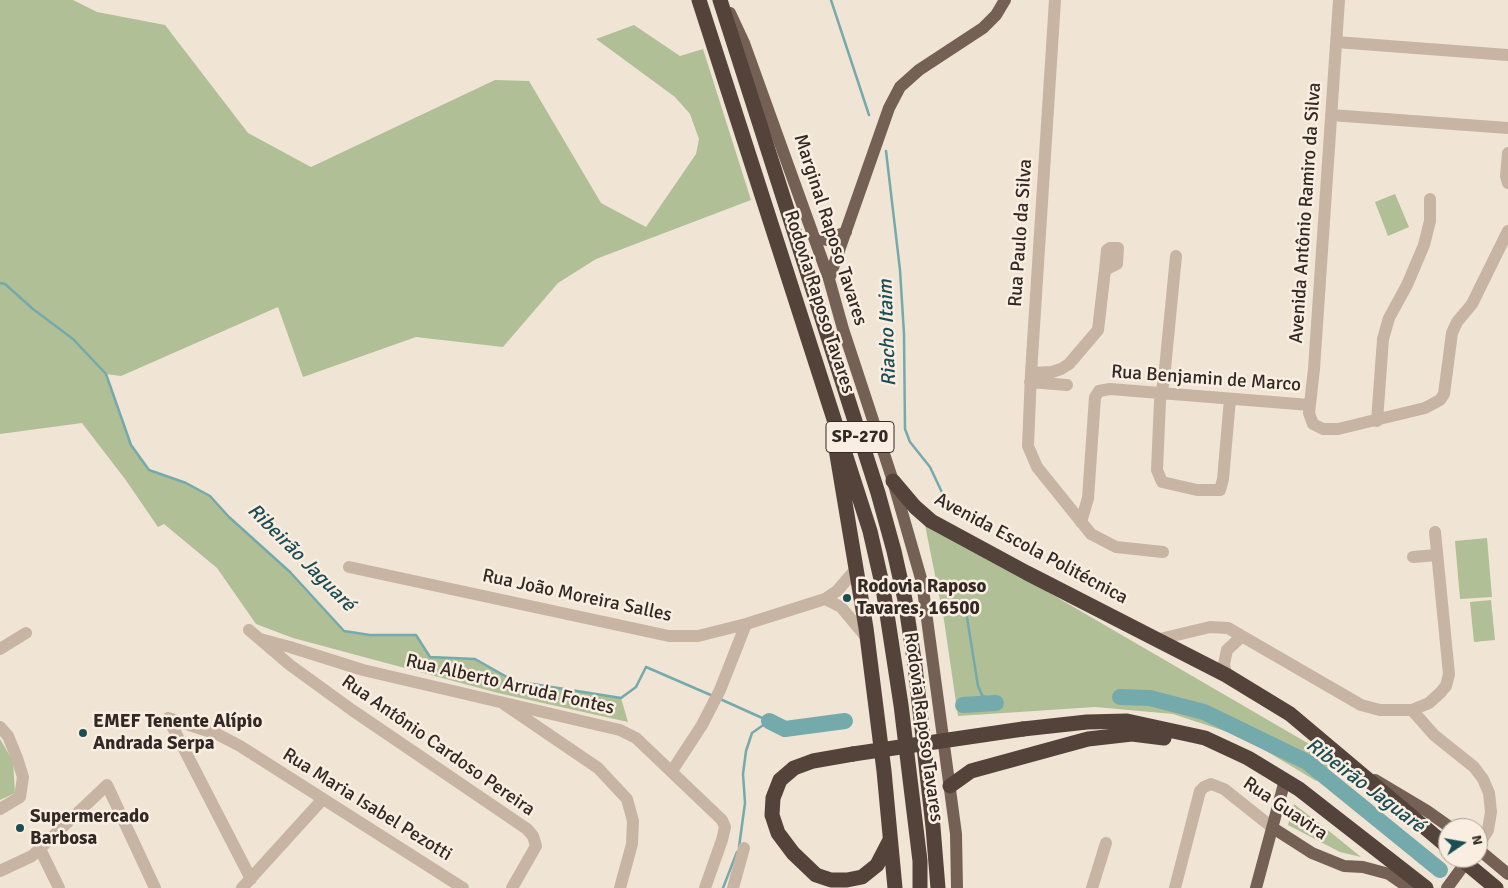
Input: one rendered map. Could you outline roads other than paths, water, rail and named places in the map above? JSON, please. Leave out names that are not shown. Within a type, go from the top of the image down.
[{"type":"highway","name":"Rodovia Raposo Tavares","points":[[699,0],[821,371],[870,531],[883,588],[901,705],[920,860],[920,888]]},
{"type":"highway","name":"Rodovia Raposo Tavares","points":[[722,0],[878,493],[894,551],[905,600],[915,666],[938,888]]},
{"type":"highway","points":[[821,371],[842,479],[866,637],[891,838],[895,888]]},
{"type":"highway","name":"Avenida Escola Politécnica","points":[[893,481],[915,508],[931,521],[1027,573],[1226,675],[1290,714],[1438,838]]},
{"type":"highway","points":[[891,838],[877,865],[862,876],[847,880],[831,880],[816,875],[793,853],[778,833],[772,815],[773,798],[780,780],[794,768],[813,761],[853,754],[1023,729],[1087,722],[1127,721],[1205,738],[1248,758],[1285,780],[1426,888]]},
{"type":"highway","points":[[950,786],[972,771],[1088,739],[1132,734],[1179,740],[1205,738]]},
{"type":"highway","points":[[1471,868],[1496,888]]},
{"type":"main road","name":"Marginal Raposo Tavares","points":[[722,0],[744,43],[829,279],[843,329],[893,481],[922,582],[956,834],[957,888]]},
{"type":"main road","points":[[829,279],[889,108],[900,87],[919,70],[983,28],[996,15],[1004,0]]},
{"type":"main road","points":[[814,237],[827,240],[846,232]]},
{"type":"main road","name":"Avenida Escola Politécnica","points":[[1354,766],[1438,818]]},
{"type":"main road","points":[[1256,888],[1285,780]]},
{"type":"main road","name":"Rua Guavira","points":[[1273,828],[1312,853],[1344,866],[1364,867],[1389,874],[1409,888]]},
{"type":"main road","points":[[1488,856],[1508,874]]},
{"type":"main road","points":[[1488,862],[1495,863]]},
{"type":"main road","points":[[1447,888],[1459,868]]},
{"type":"street","name":"Rua Paulo da Silva","points":[[1055,0],[1028,440],[1037,467],[1081,522]]},
{"type":"street","name":"Avenida Antônio Ramiro da Silva","points":[[1339,0],[1310,405],[1311,419],[1316,426],[1330,430],[1377,421]]},
{"type":"street","points":[[1336,42],[1508,56]]},
{"type":"street","points":[[1331,115],[1508,128]]},
{"type":"street","points":[[1508,153],[1506,176],[1508,183]]},
{"type":"street","points":[[1430,199],[1430,221],[1424,245],[1407,285],[1389,318],[1383,339],[1377,421],[1434,405],[1444,394],[1452,333],[1457,322],[1472,304],[1508,231]]},
{"type":"street","points":[[1176,256],[1162,394],[1158,476],[1166,484],[1197,490],[1217,491],[1222,486],[1230,399]]},
{"type":"street","points":[[1031,377],[1061,369],[1069,364],[1098,330],[1105,270]]},
{"type":"street","points":[[1031,377],[1067,385]]},
{"type":"street","name":"Rua Benjamin de Marco","points":[[1081,522],[1088,498],[1095,397],[1099,391],[1110,389],[1310,405]]},
{"type":"street","points":[[1081,522],[1091,534],[1106,544],[1163,552]]},
{"type":"street","points":[[1160,640],[1210,627],[1228,628],[1361,705],[1380,710],[1412,710],[1430,703],[1446,686],[1449,674],[1435,532]]},
{"type":"street","points":[[1413,557],[1437,555]]},
{"type":"street","name":"Rua João Moreira Salles","points":[[349,567],[669,636],[698,636],[746,624],[825,599],[837,591],[856,569]]},
{"type":"street","points":[[825,599],[842,607],[866,637]]},
{"type":"street","points":[[672,771],[702,725],[720,690],[746,624]]},
{"type":"street","points":[[249,630],[260,639]]},
{"type":"street","points":[[0,650],[26,633]]},
{"type":"street","points":[[1226,675],[1224,664],[1227,650],[1242,636]]},
{"type":"street","name":"Rua Antônio Cardoso Pereira","points":[[260,639],[359,715],[527,829],[533,836],[536,846],[512,888]]},
{"type":"street","name":"Rua Alberto Arruda Fontes","points":[[260,639],[290,646],[362,670],[620,730],[636,738],[722,820],[725,828],[722,840],[704,888]]},
{"type":"street","points":[[498,701],[598,768],[627,799],[633,821],[632,844],[620,888]]},
{"type":"street","points":[[1412,710],[1434,735],[1474,767],[1483,779],[1489,793],[1491,812],[1488,830]]},
{"type":"street","name":"Rua Maria Isabel Pezotti","points":[[247,883],[168,718],[217,734],[463,888]]},
{"type":"street","points":[[0,727],[14,750],[23,777],[20,796],[0,809]]},
{"type":"street","name":"Rua Guavira","points":[[1175,888],[1200,791],[1211,784],[1224,789],[1273,828]]},
{"type":"street","points":[[0,871],[32,856],[107,786],[155,888]]},
{"type":"street","points":[[247,883],[322,800]]},
{"type":"street","points":[[1092,888],[1106,843]]},
{"type":"street","points":[[733,888],[744,848]]},
{"type":"street","points":[[40,849],[59,888]]},
{"type":"waterway","name":"Riacho Itaim","points":[[831,0],[869,115]]},
{"type":"waterway","name":"Riacho Itaim","points":[[886,151],[900,270],[904,334],[905,429],[910,442],[930,467],[947,503]]},
{"type":"waterway","name":"Ribeirão Jaguaré","points":[[0,283],[5,284],[33,309],[73,339],[106,374],[131,445],[149,470],[186,483],[210,496],[229,517],[290,572],[344,631],[370,635],[416,635],[430,657],[475,659],[514,681],[621,698],[636,687],[646,667],[713,696]]},
{"type":"waterway","name":"Riacho Itaim","points":[[964,599],[978,686],[982,695],[996,703]]},
{"type":"waterway","name":"Ribeirão Jaguaré","points":[[1120,697],[1150,698],[1204,712],[1307,762],[1440,870]]},
{"type":"waterway","points":[[720,699],[769,721],[752,733],[746,751],[743,774],[745,803],[739,847]]},
{"type":"waterway","name":"Ribeirão Jaguaré","points":[[963,705],[996,703]]},
{"type":"waterway","name":"Ribeirão Jaguaré","points":[[769,721],[785,729],[845,721]]},
{"type":"waterway","points":[[723,888],[737,852]]},
{"type":"place","name":"Rodovia Raposo Tavares, 16500","points":[[847,598]]},
{"type":"place","name":"EMEF Tenente Alípio Andrada Serpa","points":[[83,733]]},
{"type":"place","name":"Supermercado Barbosa","points":[[20,828]]}]
